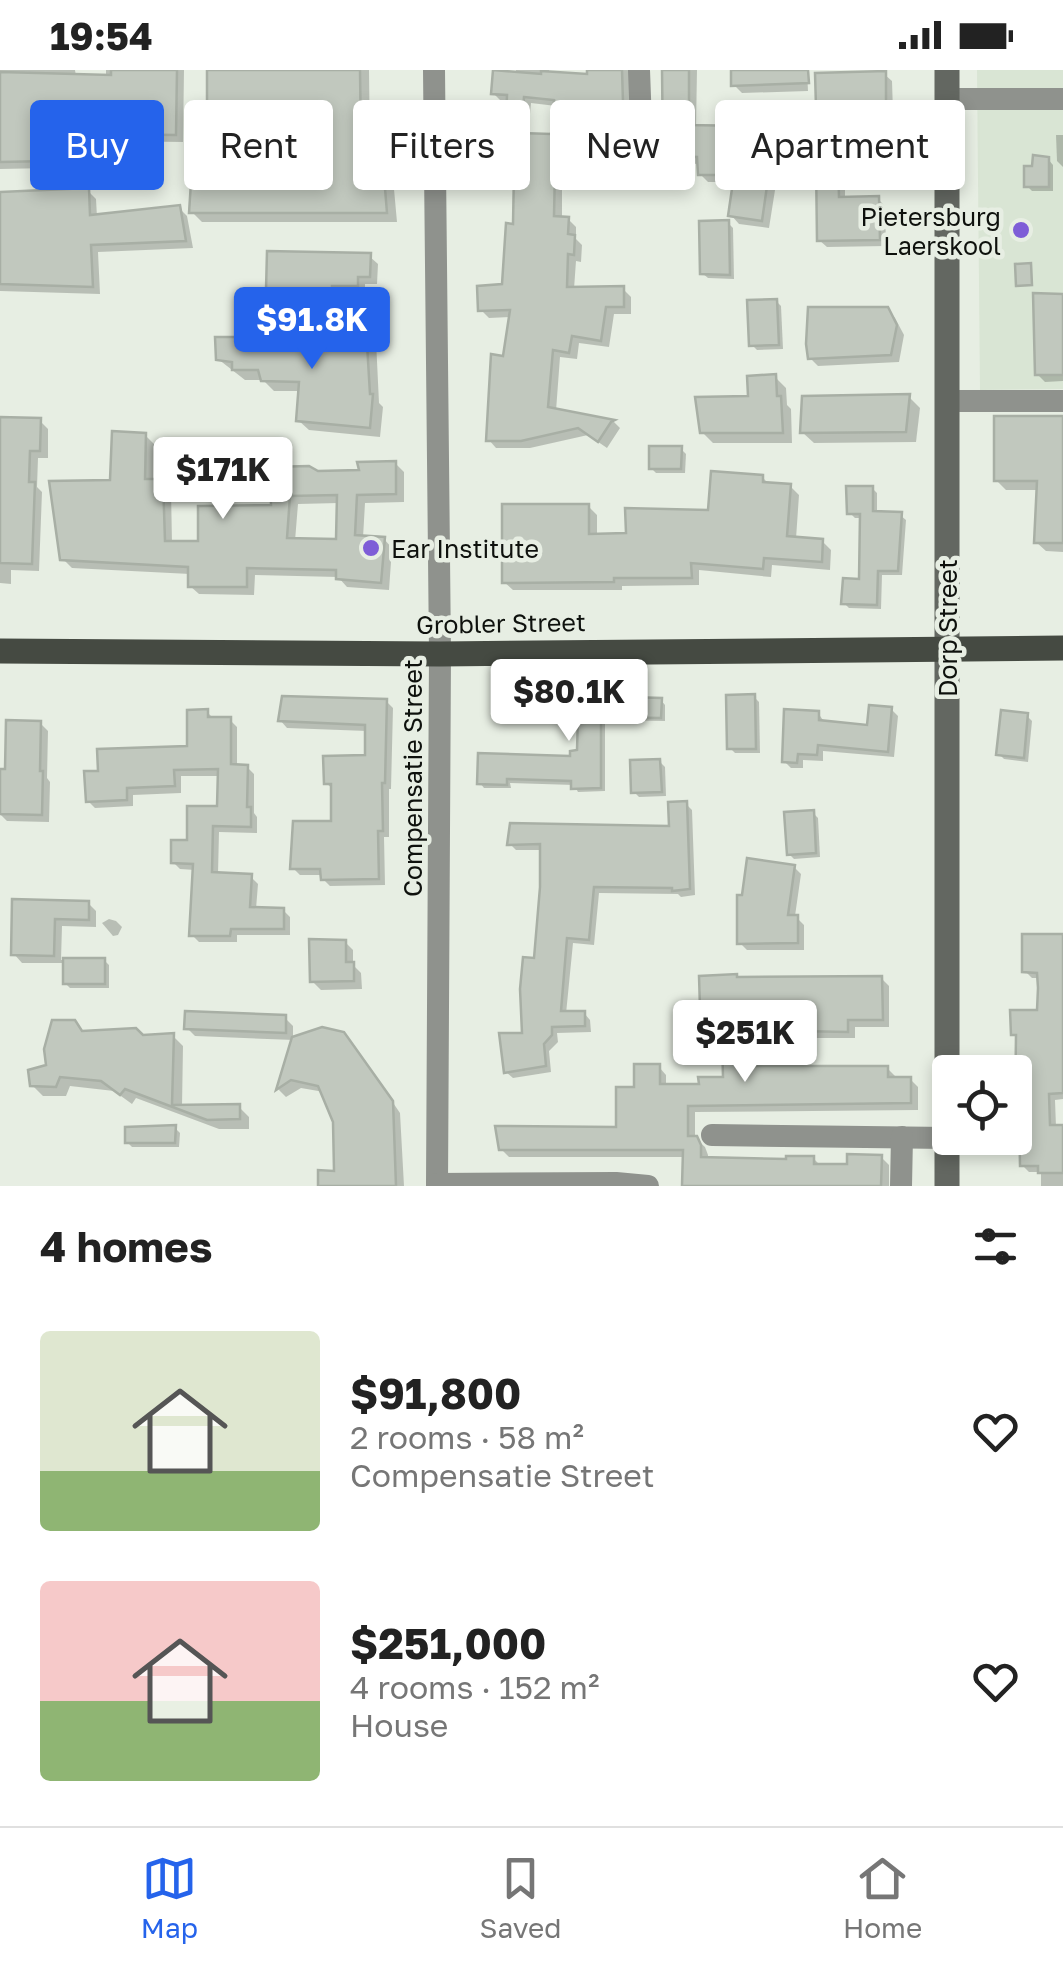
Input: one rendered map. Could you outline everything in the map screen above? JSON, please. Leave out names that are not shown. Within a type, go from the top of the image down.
[{"type":"main road","name":"Grobler Street","points":[[0,651],[440,654],[1063,648]]},
{"type":"street","name":"Compensatie Street","points":[[434,70],[440,654],[438,1185]]},
{"type":"street","points":[[640,70],[641,100]]},
{"type":"street","name":"Dorp Street","points":[[947,70],[948,1055]]},
{"type":"street","points":[[948,99],[1063,99]]},
{"type":"street","points":[[948,401],[1063,401]]},
{"type":"street","points":[[712,1136],[932,1138]]},
{"type":"street","points":[[901,1186],[902,1137]]},
{"type":"street","name":"Dorp Street","points":[[948,1155],[948,1186]]},
{"type":"street","points":[[438,1185],[648,1186]]},
{"type":"shaded area","name":"Pietersburg Laerskool","points":[[977,70],[1063,70],[1063,389],[980,390]]},
{"type":"building","points":[[111,70],[177,70],[176,135],[164,135],[164,100],[30,100],[30,161],[0,162],[0,72],[111,75]]},
{"type":"building","points":[[207,70],[360,70],[360,100],[353,100],[353,190],[385,190],[387,213],[189,213],[190,190],[333,190],[333,100],[207,100]]},
{"type":"building","points":[[493,70],[587,74],[587,70],[622,70],[623,100],[507,100],[507,95],[491,94]]},
{"type":"building","points":[[662,70],[689,70],[689,100],[662,100]]},
{"type":"building","points":[[731,70],[808,70],[809,83],[731,86]]},
{"type":"building","points":[[886,71],[886,100],[816,100],[815,73]]},
{"type":"building","points":[[695,125],[715,125],[715,175],[698,175]]},
{"type":"building","points":[[530,133],[550,134],[554,216],[569,217],[568,234],[575,235],[574,255],[568,254],[567,287],[624,286],[624,307],[606,307],[601,341],[572,336],[569,353],[553,350],[548,407],[615,420],[598,442],[578,428],[521,441],[486,441],[491,354],[503,356],[510,310],[478,311],[477,286],[502,284],[506,223],[513,224],[514,190],[530,190]]},
{"type":"building","points":[[1033,155],[1049,157],[1049,187],[1024,187],[1024,166],[1032,166]]},
{"type":"building","points":[[89,190],[90,215],[180,205],[186,241],[91,245],[93,287],[0,284],[0,192]]},
{"type":"building","points":[[732,190],[766,190],[762,221],[728,216]]},
{"type":"building","points":[[816,190],[839,190],[839,197],[879,196],[880,240],[817,241]]},
{"type":"building","points":[[729,220],[730,275],[700,274],[699,221]]},
{"type":"building","points":[[267,251],[371,253],[370,277],[358,277],[358,286],[332,286],[332,300],[300,300],[300,290],[266,290]]},
{"type":"building","points":[[1031,263],[1032,285],[1016,286],[1015,264]]},
{"type":"building","points":[[1033,293],[1063,294],[1063,375],[1035,375]]},
{"type":"building","points":[[777,299],[779,345],[749,346],[747,300]]},
{"type":"building","points":[[808,307],[888,307],[897,325],[891,355],[808,359]]},
{"type":"building","points":[[366,327],[373,394],[370,428],[296,421],[299,382],[261,381],[258,370],[232,370],[232,362],[216,360],[215,337],[286,333],[290,340],[334,339],[332,329]]},
{"type":"building","points":[[776,374],[783,433],[700,433],[695,397],[748,396],[747,376]]},
{"type":"building","points":[[910,394],[906,432],[800,433],[802,396]]},
{"type":"building","points":[[994,416],[1063,416],[1063,543],[1034,543],[1037,481],[994,481]]},
{"type":"building","points":[[0,417],[41,418],[40,451],[30,451],[29,482],[35,482],[32,564],[0,563]]},
{"type":"building","points":[[112,431],[146,433],[145,479],[163,479],[165,541],[198,541],[198,506],[271,505],[270,467],[359,470],[357,462],[396,461],[396,494],[357,495],[355,535],[385,537],[381,583],[336,579],[336,570],[247,568],[247,587],[188,587],[188,567],[60,560],[49,481],[110,480]],"holes":[[[337,495],[336,539],[287,538],[290,496]]]},
{"type":"building","points":[[649,446],[682,446],[681,469],[649,469]]},
{"type":"building","points":[[711,471],[763,475],[763,482],[791,484],[787,536],[823,539],[822,562],[764,558],[763,569],[691,563],[692,578],[502,583],[502,504],[589,504],[589,534],[626,533],[625,508],[708,510]]},
{"type":"building","points":[[846,486],[873,486],[873,511],[902,512],[898,571],[878,571],[877,605],[841,604],[843,578],[859,579],[860,514],[847,514]]},
{"type":"building","points":[[755,694],[756,749],[727,749],[726,695]]},
{"type":"building","points":[[557,695],[662,698],[661,718],[601,717],[601,788],[571,789],[571,781],[507,779],[507,785],[477,784],[478,753],[570,756],[570,751],[577,750],[578,718],[557,718]]},
{"type":"building","points":[[282,696],[387,699],[383,831],[378,831],[379,879],[321,880],[320,869],[290,869],[293,821],[331,821],[331,784],[324,784],[323,756],[365,755],[365,725],[278,721]]},
{"type":"building","points":[[869,705],[892,707],[888,752],[818,745],[817,755],[798,754],[797,763],[782,762],[784,709],[819,711],[819,720],[867,725]]},
{"type":"building","points":[[208,709],[208,717],[231,717],[231,764],[248,765],[247,807],[251,807],[251,827],[213,826],[212,872],[252,874],[250,907],[284,908],[284,929],[231,929],[230,936],[189,936],[193,864],[171,863],[171,840],[187,840],[187,806],[217,806],[218,769],[174,770],[175,786],[127,788],[127,800],[86,802],[84,771],[98,771],[97,749],[187,746],[187,710]]},
{"type":"building","points":[[1001,710],[1028,713],[1024,758],[996,755]]},
{"type":"building","points":[[6,720],[41,721],[42,815],[0,814]]},
{"type":"building","points":[[660,759],[662,792],[631,793],[630,760]]},
{"type":"building","points":[[687,801],[690,889],[594,887],[589,940],[567,938],[561,1011],[585,1011],[585,1026],[552,1027],[552,1035],[544,1044],[546,1066],[504,1073],[499,1033],[522,1033],[523,957],[534,958],[540,887],[540,844],[507,845],[510,823],[669,826],[668,802]]},
{"type":"building","points":[[814,810],[816,853],[787,855],[784,812]]},
{"type":"building","points":[[747,858],[795,865],[788,915],[798,915],[798,943],[737,944],[737,895],[742,895]]},
{"type":"building","points":[[12,899],[89,901],[89,920],[55,919],[54,956],[11,955]]},
{"type":"building","points":[[1022,934],[1063,934],[1063,1093],[1049,1094],[1050,1125],[1063,1125],[1063,1173],[1038,1173],[1038,1166],[1020,1166],[1020,1155],[1032,1155],[1032,1055],[1016,1055],[1010,1010],[1037,1010],[1038,988],[1037,973],[1022,972]]},
{"type":"building","points":[[309,939],[346,940],[346,962],[354,962],[354,981],[310,982]]},
{"type":"building","points":[[63,958],[105,958],[105,984],[63,984]]},
{"type":"building","points":[[699,976],[882,976],[883,1020],[848,1020],[848,1032],[798,1031],[798,1026],[737,1027],[738,1066],[888,1066],[888,1077],[911,1077],[911,1103],[688,1106],[688,1136],[697,1136],[701,1157],[814,1156],[814,1164],[847,1164],[847,1154],[882,1155],[881,1186],[682,1186],[683,1150],[499,1150],[495,1126],[616,1127],[616,1087],[634,1087],[634,1064],[660,1064],[660,1084],[699,1084],[698,1077],[723,1077],[722,1039],[701,1040]]},
{"type":"building","points":[[185,1011],[286,1015],[286,1033],[184,1029]]},
{"type":"building","points":[[52,1020],[75,1020],[82,1031],[136,1028],[143,1035],[174,1033],[172,1105],[240,1104],[240,1119],[207,1120],[125,1089],[120,1095],[101,1081],[60,1077],[56,1087],[30,1086],[28,1070],[46,1065],[44,1049]]},
{"type":"building","points":[[322,1027],[344,1032],[393,1101],[396,1186],[318,1186],[318,1170],[334,1171],[333,1122],[318,1086],[291,1080],[276,1090],[292,1037]]},
{"type":"building","points":[[176,1125],[175,1143],[125,1143],[125,1127]]},
{"type":"place","name":"Pietersburg Laerskool","points":[[1021,230]]},
{"type":"place","name":"Ear Institute","points":[[371,548]]}]
